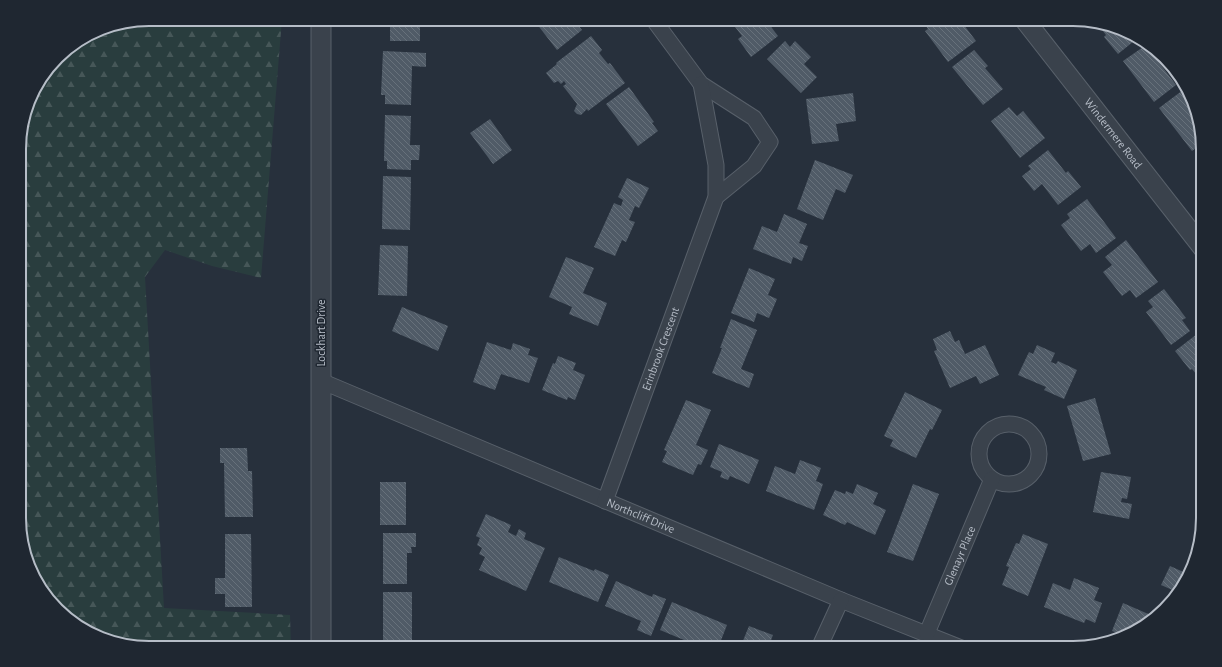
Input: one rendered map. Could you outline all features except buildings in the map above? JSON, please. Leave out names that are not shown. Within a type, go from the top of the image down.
[{"type":"street","name":"Lockhart Drive","points":[[321,26],[321,641]]},
{"type":"street","name":"Erinbrook Crescent","points":[[658,26],[700,84],[754,118],[770,142],[754,166],[716,197]]},
{"type":"street","name":"Windermere Road","points":[[1029,26],[1196,239]]},
{"type":"street","name":"Erinbrook Crescent","points":[[604,501],[716,197],[716,165],[700,84]]},
{"type":"street","name":"Northcliff Drive","points":[[321,381],[841,600],[946,641]]},
{"type":"street","points":[[1012,424],[1022,426],[1030,432],[1036,440],[1039,450],[1039,460],[1035,469],[1021,482],[1012,484],[1002,483],[992,479],[981,465],[979,455],[980,445],[985,436],[992,429],[1002,425],[1012,424]]},
{"type":"street","name":"Glenayr Place","points":[[927,633],[992,479]]},
{"type":"street","points":[[822,641],[841,600]]},
{"type":"green space","points":[[149,26],[281,26],[261,278],[212,266],[165,250],[145,277],[164,608],[290,615],[291,641],[149,641],[117,637],[102,632],[81,620],[62,605],[42,580],[30,550],[26,518],[27,133],[30,117],[42,87],[62,62],[74,51],[102,35],[125,28]]}]
